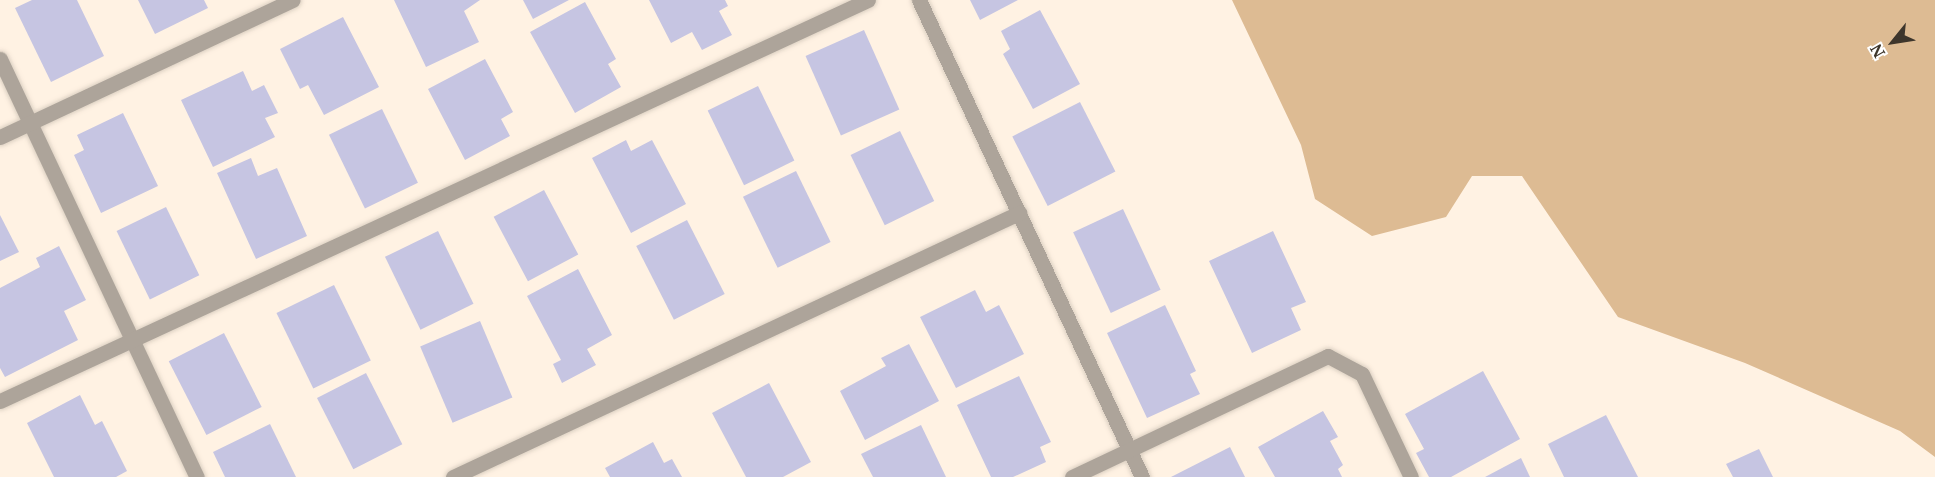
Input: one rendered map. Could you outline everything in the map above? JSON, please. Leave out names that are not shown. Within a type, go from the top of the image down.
[{"type":"street","points":[[0,136],[293,0]]},
{"type":"street","points":[[0,401],[868,0]]},
{"type":"street","points":[[919,0],[1142,477]]},
{"type":"street","points":[[0,59],[197,477]]},
{"type":"street","points":[[453,477],[1019,213]]},
{"type":"street","points":[[1072,477],[1328,356],[1362,374],[1411,477]]},
{"type":"shaded area","points":[[1232,0],[1935,0],[1935,457],[1900,431],[1745,363],[1618,317],[1522,176],[1472,176],[1446,217],[1372,236],[1315,199],[1301,145]]},
{"type":"building","points":[[32,0],[77,0],[104,56],[51,82],[15,8]]},
{"type":"building","points":[[138,0],[204,0],[208,8],[155,34]]},
{"type":"building","points":[[394,0],[480,0],[464,11],[479,42],[426,67]]},
{"type":"building","points":[[523,0],[569,0],[533,19]]},
{"type":"building","points":[[649,0],[725,0],[728,6],[719,11],[732,35],[702,50],[692,32],[671,43]]},
{"type":"building","points":[[970,0],[1018,0],[980,20]]},
{"type":"building","points":[[585,2],[616,59],[608,64],[621,87],[575,113],[530,32]]},
{"type":"building","points":[[1040,10],[1080,84],[1033,109],[1003,54],[1010,49],[1001,31]]},
{"type":"building","points":[[343,17],[379,87],[324,115],[308,85],[300,89],[280,49]]},
{"type":"building","points":[[864,30],[899,109],[841,136],[806,56]]},
{"type":"building","points":[[485,59],[513,112],[501,119],[510,136],[465,160],[428,89]]},
{"type":"building","points":[[243,71],[252,91],[264,85],[278,113],[265,118],[275,137],[213,167],[181,100]]},
{"type":"building","points":[[758,86],[794,161],[744,185],[708,111]]},
{"type":"building","points":[[1080,102],[1115,171],[1048,206],[1012,137]]},
{"type":"building","points":[[382,109],[418,183],[365,209],[329,135]]},
{"type":"building","points":[[123,113],[158,186],[101,213],[74,155],[84,150],[77,135]]},
{"type":"building","points":[[900,131],[934,201],[885,225],[851,155]]},
{"type":"building","points":[[626,140],[631,151],[652,140],[686,204],[631,233],[592,158]]},
{"type":"building","points":[[251,158],[258,176],[277,168],[307,236],[256,259],[217,173]]},
{"type":"building","points":[[796,171],[831,242],[778,268],[743,197]]},
{"type":"building","points":[[544,190],[578,254],[528,281],[494,217]]},
{"type":"building","points":[[166,207],[199,275],[150,299],[117,231]]},
{"type":"building","points":[[1123,209],[1161,290],[1111,313],[1073,232]]},
{"type":"building","points":[[0,215],[19,252],[0,261]]},
{"type":"building","points":[[687,220],[725,294],[674,320],[636,246]]},
{"type":"building","points":[[438,231],[474,304],[420,330],[385,257]]},
{"type":"building","points":[[1273,231],[1306,302],[1291,308],[1301,330],[1252,353],[1209,261]]},
{"type":"building","points":[[59,246],[86,300],[64,311],[78,340],[5,377],[0,368],[0,288],[40,267],[36,258]]},
{"type":"building","points":[[578,269],[612,335],[587,349],[596,365],[562,383],[553,364],[561,360],[527,296]]},
{"type":"building","points":[[334,285],[371,360],[313,389],[276,313]]},
{"type":"building","points":[[975,290],[986,312],[999,305],[1024,354],[956,388],[920,317]]},
{"type":"building","points":[[1165,305],[1196,371],[1190,374],[1200,394],[1147,418],[1107,333]]},
{"type":"building","points":[[480,321],[512,397],[453,423],[420,346]]},
{"type":"building","points":[[224,333],[262,407],[206,435],[169,361]]},
{"type":"building","points":[[909,344],[939,401],[865,440],[840,391],[886,366],[881,358]]},
{"type":"building","points":[[1483,371],[1520,439],[1451,477],[1429,477],[1416,453],[1424,449],[1405,414]]},
{"type":"building","points":[[366,373],[402,444],[353,469],[317,398]]},
{"type":"building","points":[[1019,376],[1051,442],[1040,447],[1046,462],[1013,477],[991,477],[957,405]]},
{"type":"building","points":[[769,383],[811,462],[783,477],[746,477],[712,413]]},
{"type":"building","points":[[80,395],[95,425],[102,421],[127,471],[116,477],[54,477],[27,423]]},
{"type":"building","points":[[1323,411],[1338,437],[1330,441],[1343,465],[1338,469],[1342,477],[1275,477],[1258,447]]},
{"type":"building","points":[[1606,415],[1638,477],[1564,477],[1548,444]]},
{"type":"building","points":[[270,424],[296,477],[225,477],[213,452]]},
{"type":"building","points":[[921,425],[946,477],[873,477],[861,454]]},
{"type":"building","points":[[653,442],[664,463],[672,459],[682,477],[610,477],[605,468]]},
{"type":"building","points":[[1230,447],[1245,477],[1171,477]]},
{"type":"building","points":[[1759,449],[1773,477],[1733,477],[1726,464]]},
{"type":"building","points":[[1521,458],[1530,477],[1485,477]]}]
